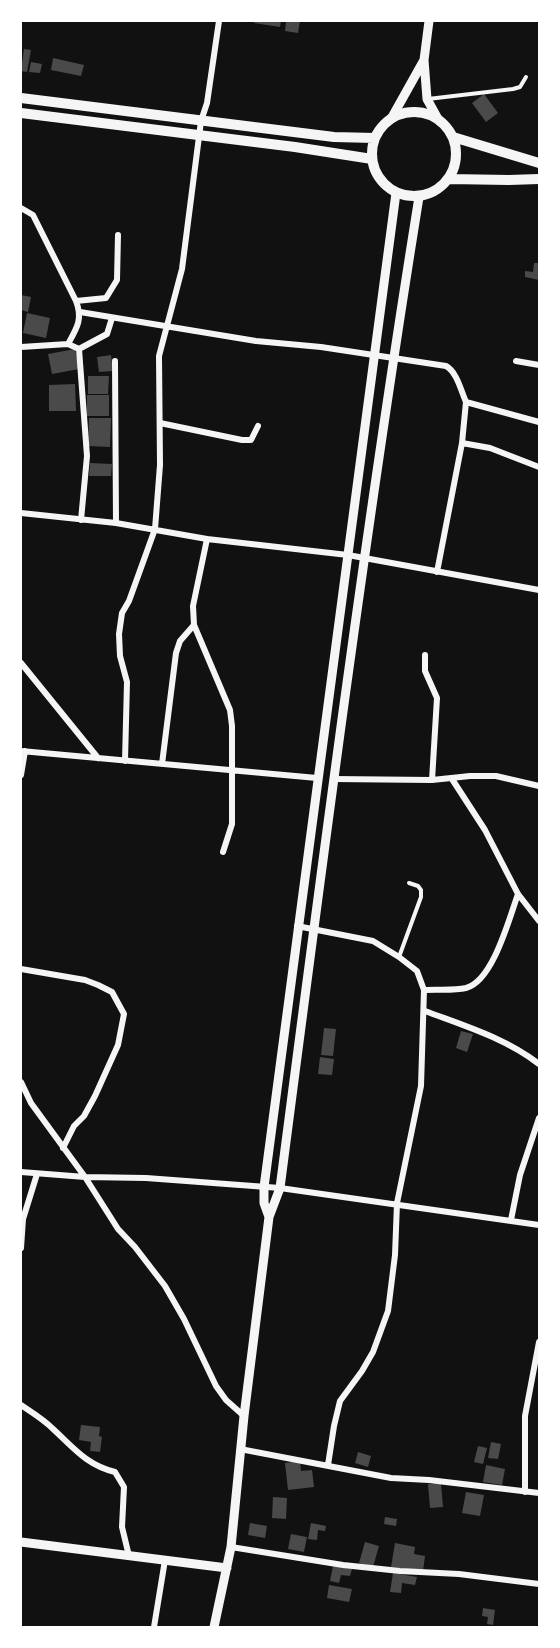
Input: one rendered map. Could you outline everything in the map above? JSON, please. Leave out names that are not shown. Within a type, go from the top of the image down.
[{"type":"main road","points":[[21,98],[334,138],[375,138]]},
{"type":"main road","points":[[407,112],[423,113],[438,119],[447,127],[457,148],[457,160],[449,179],[441,188],[418,197],[396,193],[379,179],[372,159],[375,138],[379,130],[391,119],[407,112]]},
{"type":"main road","points":[[21,113],[372,159]]},
{"type":"main road","points":[[453,137],[539,163]]},
{"type":"main road","points":[[449,179],[539,179]]},
{"type":"street","points":[[125,761],[127,682],[120,656],[120,623],[155,529],[160,465],[159,357],[182,269],[201,120],[207,103],[219,21]]},
{"type":"street","points":[[429,21],[423,60],[427,99],[438,119]]},
{"type":"street","points":[[391,119],[423,60]]},
{"type":"street","points":[[269,1217],[264,1203],[264,1187],[396,193]]},
{"type":"street","points":[[214,1627],[231,1547],[240,1449],[269,1217],[280,1188],[333,779],[418,197]]},
{"type":"street","points":[[21,208],[33,215],[80,312],[78,327],[68,344]]},
{"type":"street","points":[[76,301],[106,298],[117,280],[118,236]]},
{"type":"street","points":[[80,312],[256,341],[375,354],[446,366],[451,369],[466,402],[462,442],[437,572]]},
{"type":"street","points":[[79,349],[107,334],[112,318]]},
{"type":"street","points":[[21,347],[68,344],[79,349]]},
{"type":"street","points":[[79,349],[87,456],[81,520]]},
{"type":"street","points":[[115,361],[116,522]]},
{"type":"street","points":[[516,362],[539,364]]},
{"type":"street","points":[[466,402],[539,422]]},
{"type":"street","points":[[160,423],[243,440],[254,438],[258,426]]},
{"type":"street","points":[[462,442],[490,448],[539,467]]},
{"type":"street","points":[[21,513],[116,522],[207,539],[348,555],[539,590]]},
{"type":"street","points":[[207,539],[193,606],[194,625],[230,710],[232,726],[232,824],[223,852]]},
{"type":"street","points":[[162,764],[176,653],[180,641],[194,625]]},
{"type":"street","points":[[425,655],[425,671],[437,698],[432,780]]},
{"type":"street","points":[[21,663],[98,758]]},
{"type":"street","points":[[21,775],[23,751],[333,779],[432,780],[496,776],[539,786]]},
{"type":"street","points":[[453,778],[489,838],[518,894],[539,921]]},
{"type":"street","points":[[424,990],[466,988],[479,981],[490,968],[518,894]]},
{"type":"street","points":[[297,926],[373,941],[417,971],[424,990],[421,1086],[397,1203],[395,1255],[388,1311],[373,1352],[340,1401],[328,1465]]},
{"type":"street","points":[[21,969],[85,980],[98,985],[112,992],[123,1014],[118,1045],[95,1096],[84,1116],[74,1126],[63,1148]]},
{"type":"street","points":[[424,1011],[494,1036],[525,1053],[539,1064]]},
{"type":"street","points":[[21,1082],[31,1103],[85,1177],[118,1229],[165,1286],[184,1319],[216,1386],[226,1400],[244,1416]]},
{"type":"street","points":[[511,1220],[520,1175],[539,1118]]},
{"type":"street","points":[[21,1172],[280,1188],[539,1225]]},
{"type":"street","points":[[21,1248],[23,1219],[37,1174]]},
{"type":"street","points":[[525,1492],[525,1416],[539,1342]]},
{"type":"street","points":[[21,1405],[51,1427],[79,1454],[100,1468],[115,1472],[124,1487],[122,1527],[129,1556]]},
{"type":"street","points":[[240,1449],[391,1478],[429,1480],[539,1493]]},
{"type":"street","points":[[21,1542],[227,1568]]},
{"type":"street","points":[[231,1547],[343,1565],[459,1574],[539,1584]]},
{"type":"street","points":[[154,1627],[165,1560]]},
{"type":"lane","points":[[427,99],[513,89],[520,87],[525,77]]},
{"type":"lane","points":[[399,957],[422,890],[409,883]]},
{"type":"building","points":[[255,21],[281,21],[280,27],[254,23]]},
{"type":"building","points":[[286,21],[300,21],[298,33],[285,31]]},
{"type":"building","points":[[24,49],[31,50],[27,72],[21,71]]},
{"type":"building","points":[[53,58],[84,65],[81,76],[51,70]]},
{"type":"building","points":[[31,62],[42,64],[40,73],[29,72]]},
{"type":"building","points":[[484,94],[498,113],[486,122],[472,103]]},
{"type":"building","points":[[534,263],[539,263],[539,280],[525,277],[525,271],[533,272]]},
{"type":"building","points":[[21,295],[31,297],[28,312],[21,310]]},
{"type":"building","points":[[27,313],[50,318],[46,338],[23,333]]},
{"type":"building","points":[[75,349],[79,369],[52,374],[48,354]]},
{"type":"building","points":[[111,355],[113,371],[99,372],[97,357]]},
{"type":"building","points":[[88,376],[109,376],[108,394],[88,394]]},
{"type":"building","points":[[75,384],[76,411],[49,411],[49,385]]},
{"type":"building","points":[[87,395],[109,395],[109,416],[87,416]]},
{"type":"building","points":[[89,418],[111,418],[110,447],[88,446]]},
{"type":"building","points":[[90,463],[112,464],[111,476],[89,476]]},
{"type":"building","points":[[324,1028],[336,1029],[333,1056],[321,1055]]},
{"type":"building","points":[[461,1031],[473,1034],[467,1052],[456,1048]]},
{"type":"building","points":[[320,1057],[334,1059],[332,1075],[318,1074]]},
{"type":"building","points":[[81,1425],[100,1427],[99,1436],[102,1437],[100,1452],[90,1451],[91,1442],[79,1440]]},
{"type":"building","points":[[491,1442],[501,1444],[498,1459],[488,1458]]},
{"type":"building","points":[[478,1446],[487,1448],[483,1464],[474,1462]]},
{"type":"building","points":[[358,1452],[371,1456],[368,1467],[355,1463]]},
{"type":"building","points":[[300,1461],[301,1471],[312,1470],[314,1487],[288,1490],[285,1463]]},
{"type":"building","points":[[486,1465],[505,1469],[502,1485],[483,1482]]},
{"type":"building","points":[[428,1484],[441,1484],[443,1507],[430,1508]]},
{"type":"building","points":[[466,1492],[484,1495],[480,1516],[462,1513]]},
{"type":"building","points":[[273,1497],[287,1498],[286,1519],[272,1518]]},
{"type":"building","points":[[385,1517],[397,1519],[396,1526],[384,1524]]},
{"type":"building","points":[[250,1523],[267,1526],[265,1538],[248,1535]]},
{"type":"building","points":[[311,1523],[326,1526],[325,1531],[318,1530],[317,1540],[308,1539]]},
{"type":"building","points":[[291,1534],[307,1537],[304,1552],[288,1549]]},
{"type":"building","points":[[365,1542],[379,1546],[373,1567],[359,1563]]},
{"type":"building","points":[[395,1543],[415,1547],[414,1554],[425,1556],[423,1571],[391,1567]]},
{"type":"building","points":[[333,1566],[352,1569],[350,1576],[341,1575],[339,1583],[330,1581]]},
{"type":"building","points":[[393,1573],[417,1577],[415,1585],[402,1583],[401,1593],[390,1592]]},
{"type":"building","points":[[329,1585],[352,1589],[349,1602],[327,1598]]},
{"type":"building","points":[[483,1608],[495,1610],[493,1625],[487,1624],[488,1617],[482,1616]]}]
